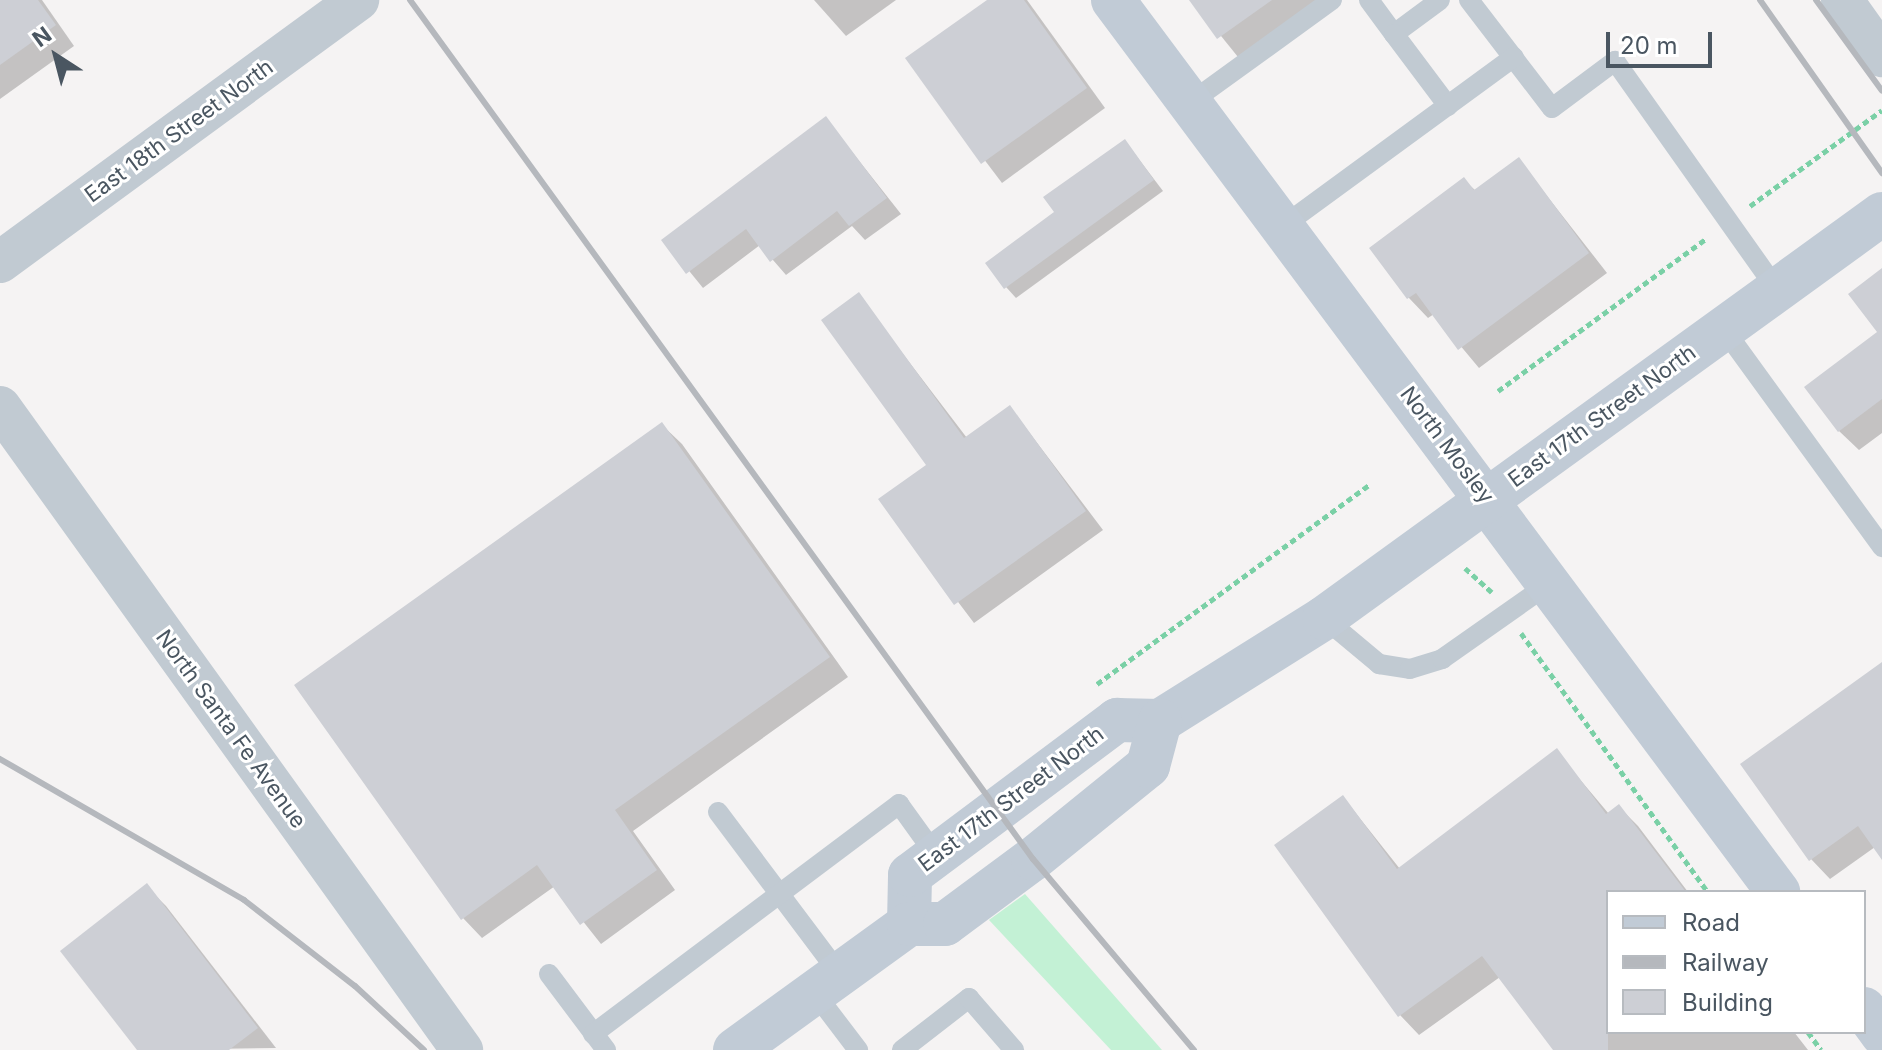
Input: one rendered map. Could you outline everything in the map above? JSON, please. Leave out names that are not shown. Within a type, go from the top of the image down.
[{"type":"street","name":"East 18th Street North","points":[[0,262],[358,0]]},
{"type":"street","name":"North Mosley","points":[[1113,0],[1488,498],[1777,890]]},
{"type":"street","points":[[1842,0],[1882,56]]},
{"type":"street","name":"East 17th Street North","points":[[909,924],[910,875],[1117,720],[1160,721],[1324,618],[1882,214]]},
{"type":"street","name":"North Santa Fe Avenue","points":[[0,407],[462,1050]]},
{"type":"street","points":[[735,1050],[909,924],[945,924],[1148,766],[1160,721]]},
{"type":"street","points":[[1866,1012],[1882,1034]]},
{"type":"lane","points":[[1191,102],[1332,0]]},
{"type":"lane","points":[[1369,0],[1448,106]]},
{"type":"lane","points":[[1394,34],[1440,0]]},
{"type":"lane","points":[[1469,0],[1552,108],[1615,61],[1777,290]]},
{"type":"lane","points":[[1283,226],[1514,57]]},
{"type":"lane","points":[[1723,328],[1882,547]]},
{"type":"lane","points":[[1324,618],[1379,664],[1410,669],[1442,659],[1550,583]]},
{"type":"lane","points":[[549,974],[600,1042],[779,894],[899,804],[935,854]]},
{"type":"lane","points":[[718,812],[779,894],[858,1050]]},
{"type":"lane","points":[[902,1050],[969,998],[1014,1050]]},
{"type":"lane","points":[[1873,1050],[1882,1043]]},
{"type":"path","points":[[1498,391],[1882,110]]},
{"type":"path","points":[[1465,568],[1487,585],[1707,890]]},
{"type":"green space","points":[[1025,894],[1162,1050],[1111,1050],[989,920]]},
{"type":"building","points":[[0,0],[38,0],[56,25],[0,65]]},
{"type":"building","points":[[987,0],[1024,0],[1087,88],[981,164],[905,58]]},
{"type":"building","points":[[1189,0],[1272,0],[1217,39]]},
{"type":"building","points":[[826,116],[887,198],[849,226],[837,211],[770,262],[746,229],[686,274],[661,240]]},
{"type":"building","points":[[1125,139],[1154,180],[1004,289],[985,263],[1054,212],[1043,197]]},
{"type":"building","points":[[1519,157],[1589,253],[1458,350],[1416,293],[1407,299],[1369,248],[1464,177],[1474,190]]},
{"type":"building","points":[[1882,268],[1882,399],[1838,432],[1804,387],[1877,332],[1848,294]]},
{"type":"building","points":[[859,292],[964,438],[1010,405],[1086,511],[954,605],[878,499],[926,465],[821,320]]},
{"type":"building","points":[[662,422],[830,657],[615,810],[657,870],[580,925],[537,865],[461,920],[294,685]]},
{"type":"building","points":[[1882,662],[1882,860],[1858,826],[1809,861],[1740,764]]},
{"type":"building","points":[[1557,748],[1606,814],[1619,804],[1684,890],[1606,890],[1608,1050],[1553,1050],[1482,956],[1398,1017],[1274,845],[1343,795],[1397,869]]},
{"type":"building","points":[[147,883],[258,1028],[229,1050],[137,1050],[60,951]]},
{"type":"railway","points":[[410,0],[1033,859],[1194,1050]]},
{"type":"railway","points":[[1760,0],[1882,173]]},
{"type":"railway","points":[[1816,0],[1882,91]]},
{"type":"railway","points":[[0,759],[244,900],[355,986],[424,1050]]}]
